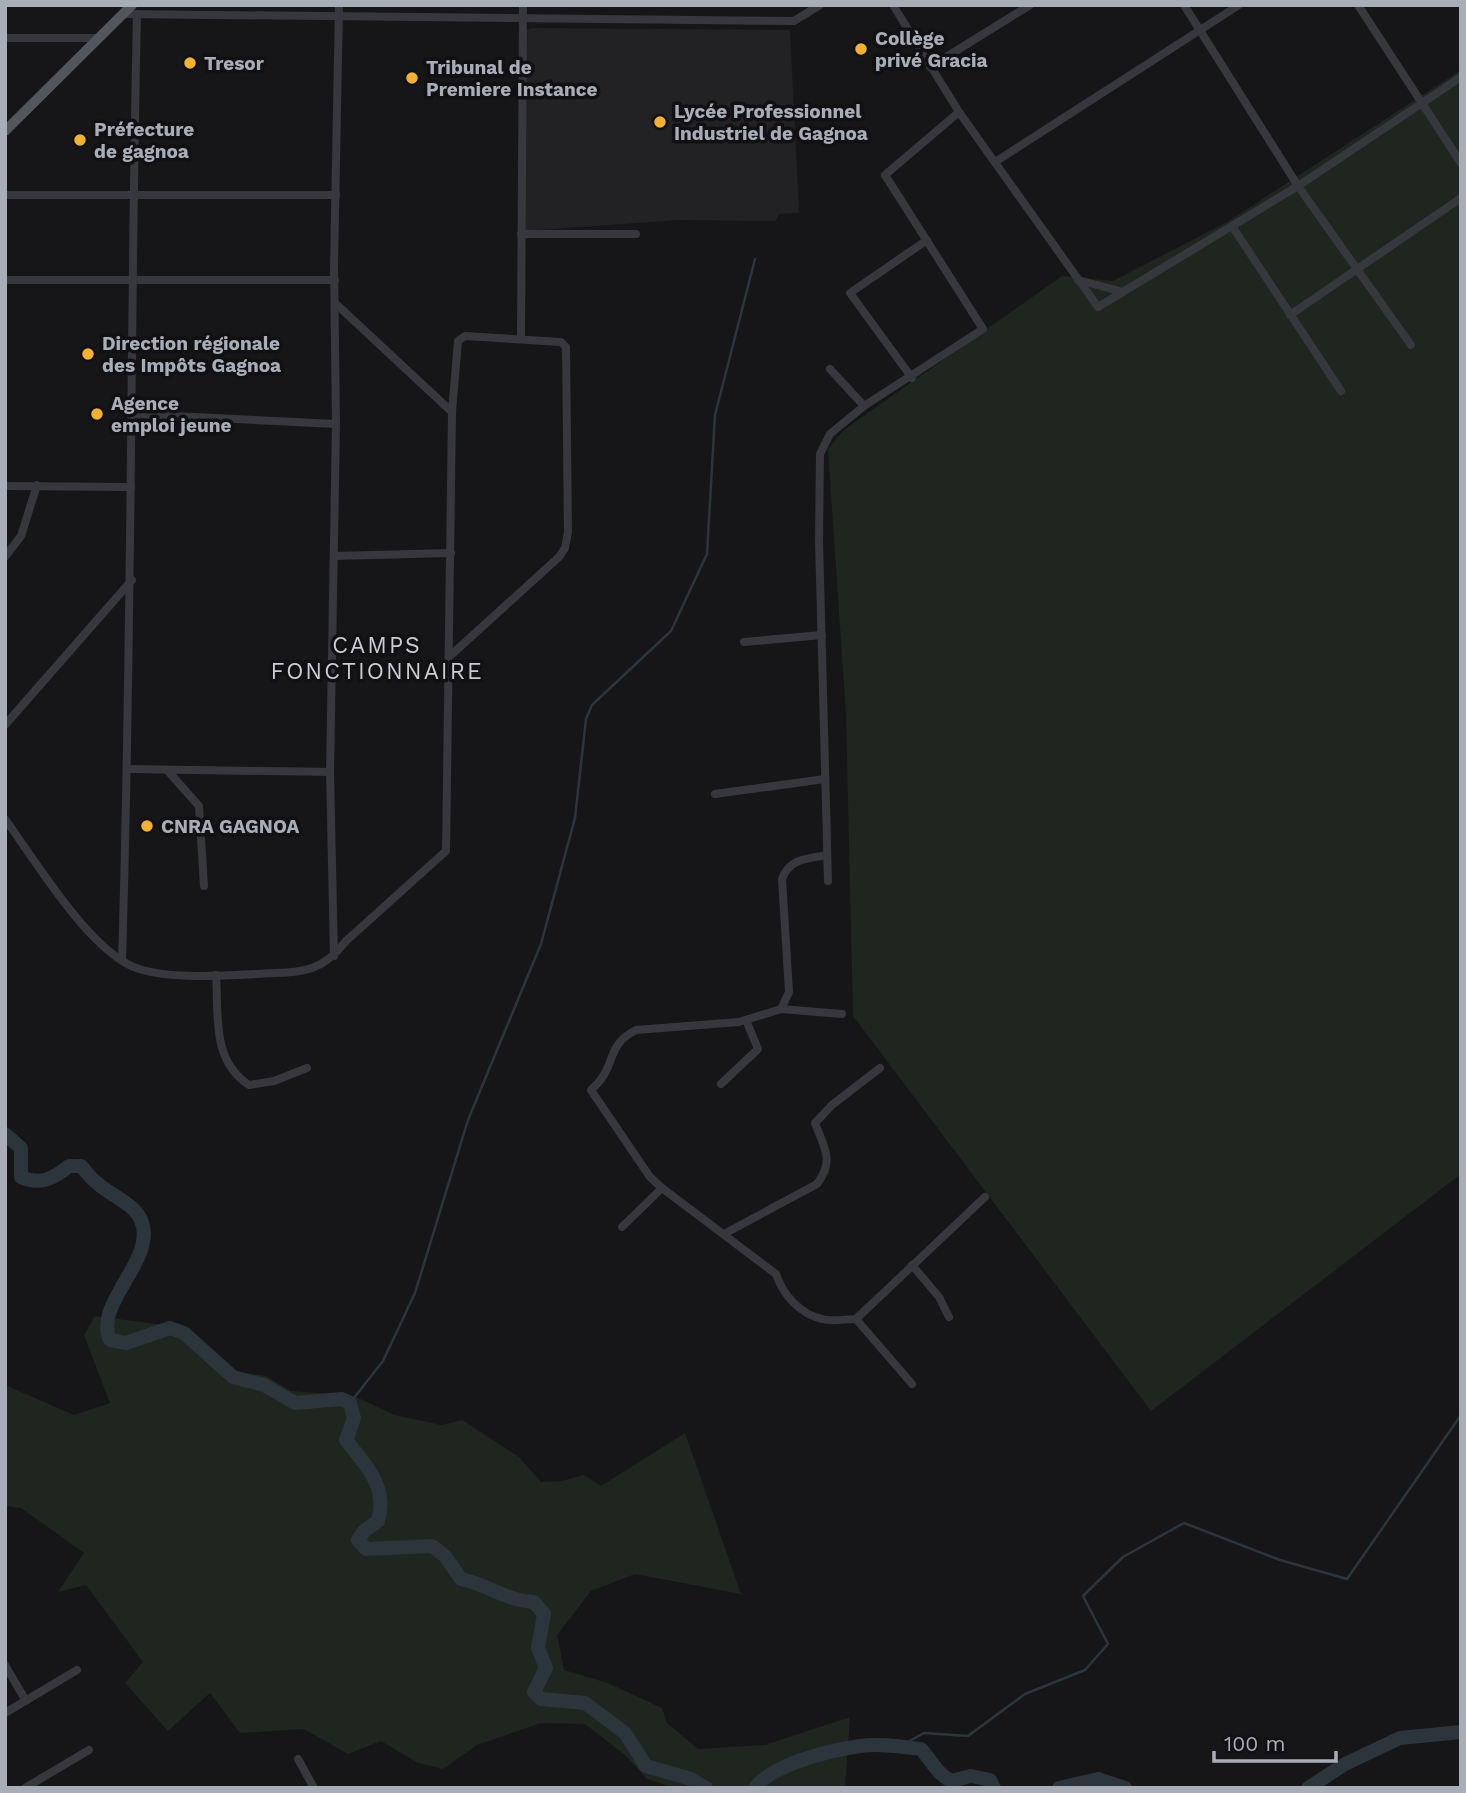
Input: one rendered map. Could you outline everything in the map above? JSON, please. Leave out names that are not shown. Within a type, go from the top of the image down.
[{"type":"main road","points":[[7,127],[96,38],[131,11]]},
{"type":"street","points":[[334,956],[330,772],[340,5]]},
{"type":"street","points":[[521,338],[523,5]]},
{"type":"street","points":[[122,960],[132,580],[131,11],[339,17],[794,21],[820,5]]},
{"type":"street","points":[[893,5],[959,112],[1098,307],[1298,186],[1461,77]]},
{"type":"street","points":[[930,67],[1030,5]]},
{"type":"street","points":[[1184,5],[1298,186],[1411,345]]},
{"type":"street","points":[[995,162],[1239,5]]},
{"type":"street","points":[[1358,5],[1421,106],[1461,163]]},
{"type":"street","points":[[5,38],[96,38]]},
{"type":"street","points":[[828,881],[820,454],[830,435],[864,407],[983,329],[885,174],[959,112]]},
{"type":"street","points":[[5,195],[336,195]]},
{"type":"street","points":[[1290,315],[1461,198]]},
{"type":"street","points":[[1232,226],[1341,391]]},
{"type":"street","points":[[521,234],[636,234]]},
{"type":"street","points":[[912,377],[850,293],[927,240]]},
{"type":"street","points":[[5,280],[335,280]]},
{"type":"street","points":[[1079,280],[1123,292]]},
{"type":"street","points":[[335,303],[452,412]]},
{"type":"street","points":[[5,819],[90,934],[122,960],[150,971],[216,975],[316,969],[334,956],[346,941],[446,851],[452,412],[460,338],[521,338],[561,342],[566,347],[568,532],[565,548],[559,557],[450,656]]},
{"type":"street","points":[[830,369],[864,407]]},
{"type":"street","points":[[132,414],[336,424]]},
{"type":"street","points":[[5,556],[21,536],[37,485]]},
{"type":"street","points":[[5,486],[131,487]]},
{"type":"street","points":[[334,556],[451,553]]},
{"type":"street","points":[[5,724],[132,580]]},
{"type":"street","points":[[744,642],[822,635]]},
{"type":"street","points":[[128,769],[330,772]]},
{"type":"street","points":[[167,770],[199,806],[204,886]]},
{"type":"street","points":[[715,794],[825,779]]},
{"type":"street","points":[[781,1009],[789,992],[782,879],[786,869],[795,861],[827,855]]},
{"type":"street","points":[[216,975],[224,1060],[236,1076],[249,1084],[274,1081],[307,1068]]},
{"type":"street","points":[[842,1014],[781,1009],[746,1020],[636,1030],[621,1038],[613,1049],[611,1065],[604,1079],[591,1090],[650,1177],[776,1274],[781,1287],[794,1304],[823,1320],[856,1318],[985,1197]]},
{"type":"street","points":[[720,1084],[758,1049],[746,1020]]},
{"type":"street","points":[[724,1234],[817,1184],[827,1172],[828,1157],[815,1123],[832,1105],[880,1068]]},
{"type":"street","points":[[622,1227],[662,1188]]},
{"type":"street","points":[[912,1265],[939,1297],[950,1317]]},
{"type":"street","points":[[856,1318],[912,1384]]},
{"type":"street","points":[[5,1665],[26,1701]]},
{"type":"street","points":[[5,1713],[77,1670]]},
{"type":"street","points":[[25,1788],[89,1750]]},
{"type":"street","points":[[298,1759],[314,1788]]},
{"type":"shaded area","name":"Lycée Professionnel Industriel de Gagnoa","points":[[532,28],[790,30],[799,212],[806,212],[780,214],[775,221],[678,220],[524,231],[525,31]]},
{"type":"shaded area","points":[[1461,70],[1461,1174],[1151,1411],[853,1016],[846,715],[828,449],[844,430],[1062,276],[1113,281],[1227,222]]},
{"type":"shaded area","points":[[95,1316],[186,1328],[224,1366],[236,1372],[266,1376],[291,1391],[354,1396],[395,1415],[441,1425],[462,1420],[519,1457],[541,1482],[562,1481],[584,1475],[601,1486],[685,1433],[741,1594],[635,1574],[591,1591],[557,1635],[564,1670],[608,1683],[662,1708],[667,1723],[698,1749],[765,1745],[850,1717],[845,1788],[675,1788],[647,1779],[625,1755],[585,1724],[541,1723],[477,1745],[443,1769],[418,1763],[381,1741],[348,1754],[304,1729],[240,1733],[210,1693],[168,1731],[125,1683],[143,1662],[86,1585],[58,1592],[84,1553],[21,1508],[5,1506],[5,1385],[74,1415],[110,1403],[84,1335]]},
{"type":"waterway","points":[[350,1403],[383,1361],[415,1293],[468,1120],[541,944],[575,818],[586,719],[592,705],[671,631],[707,554],[715,415],[755,259]]},
{"type":"waterway","points":[[5,1134],[21,1148],[21,1177],[41,1181],[69,1166],[81,1166],[101,1187],[138,1214],[144,1235],[141,1250],[110,1311],[107,1326],[110,1340],[126,1343],[170,1328],[184,1333],[233,1377],[264,1385],[295,1403],[342,1399],[350,1403],[354,1418],[346,1440],[368,1468],[380,1497],[378,1521],[364,1531],[358,1540],[366,1549],[432,1546],[445,1556],[461,1579],[514,1599],[534,1602],[544,1614],[538,1648],[546,1668],[534,1692],[541,1699],[585,1703],[625,1733],[646,1766],[691,1779],[706,1788]]},
{"type":"waterway","points":[[899,1747],[924,1733],[968,1736],[1025,1694],[1085,1670],[1108,1644],[1083,1596],[1123,1557],[1184,1523],[1280,1560],[1347,1579],[1461,1415]]},
{"type":"waterway","points":[[1308,1788],[1345,1764],[1400,1738],[1461,1732]]},
{"type":"waterway","points":[[755,1788],[763,1779],[788,1765],[848,1748],[875,1745],[921,1749],[938,1771],[951,1781],[971,1776],[990,1780],[994,1788]]},
{"type":"waterway","points":[[1059,1788],[1098,1779],[1125,1788]]},
{"type":"place","name":"Collège privé Gracia","points":[[861,49]]},
{"type":"place","name":"Tresor","points":[[190,63]]},
{"type":"place","name":"Tribunal de Premiere Instance","points":[[412,78]]},
{"type":"place","name":"Lycée Professionnel Industriel de Gagnoa","points":[[660,122]]},
{"type":"place","name":"Préfecture de gagnoa","points":[[80,140]]},
{"type":"place","name":"Direction régionale des Impôts Gagnoa","points":[[88,354]]},
{"type":"place","name":"Agence emploi jeune","points":[[97,414]]},
{"type":"place","name":"CNRA GAGNOA","points":[[147,826]]},
{"type":"district","name":"CAMPS FONCTIONNAIRE","points":[[377,658]]}]
